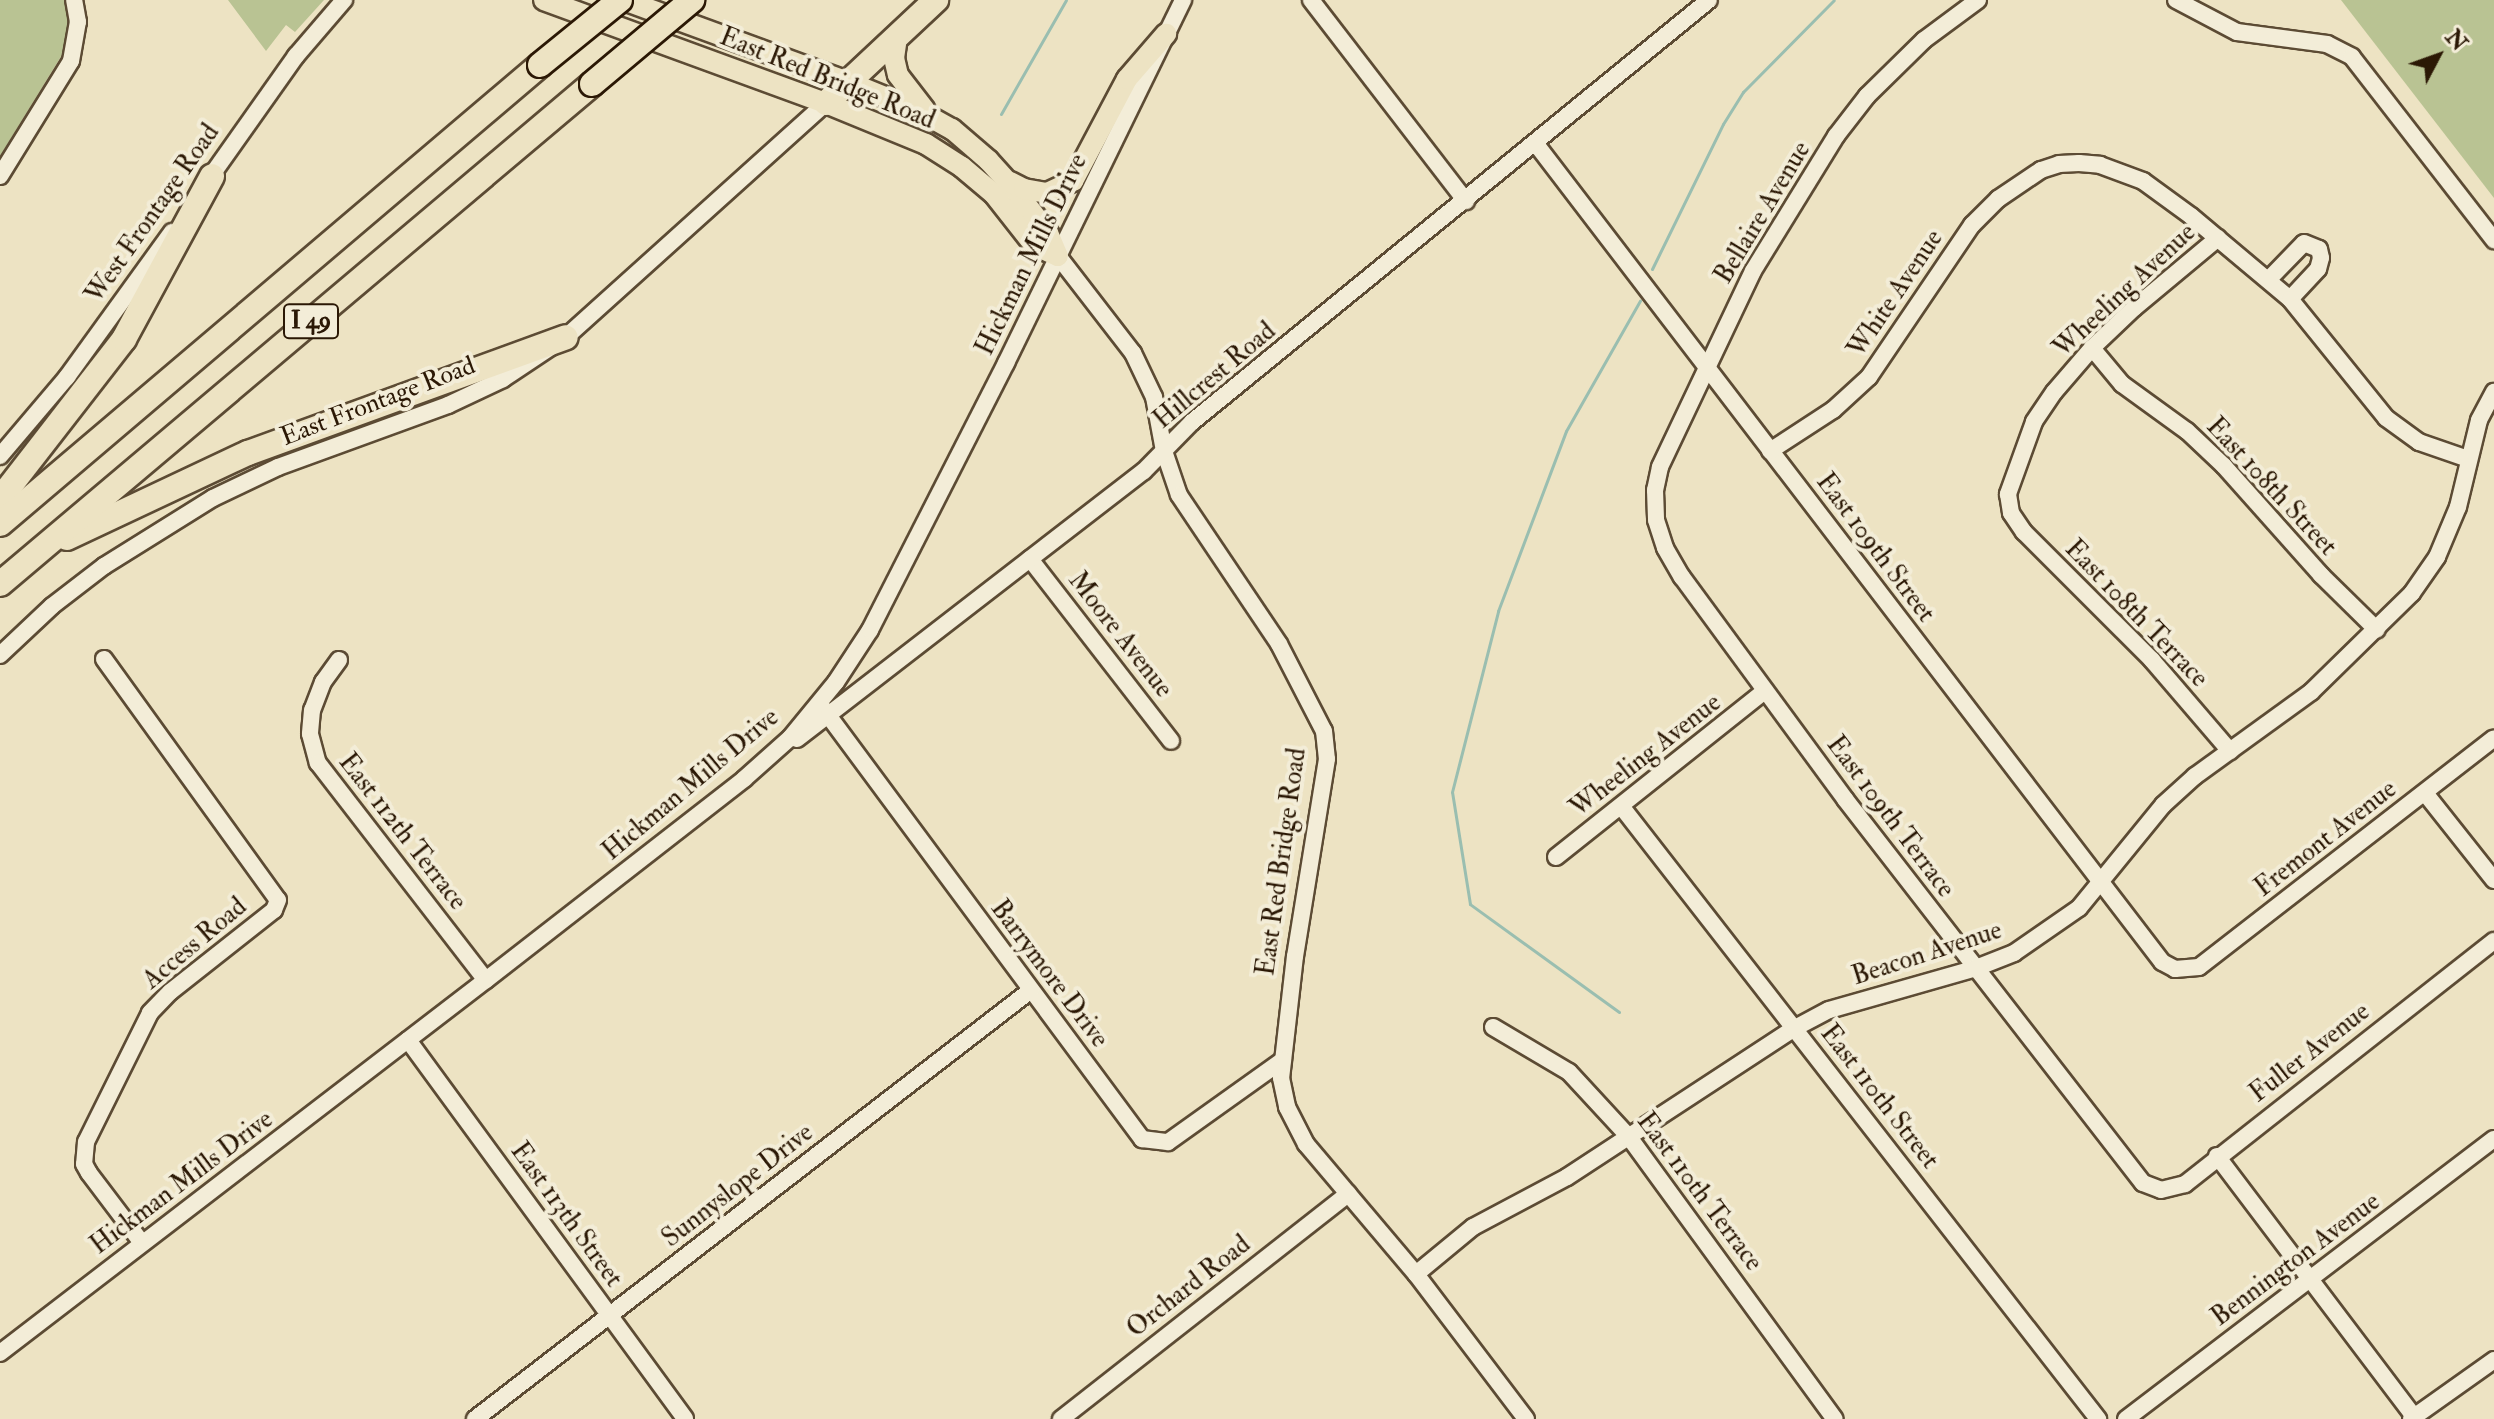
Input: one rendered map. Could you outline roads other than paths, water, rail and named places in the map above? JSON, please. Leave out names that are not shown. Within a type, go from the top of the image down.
[{"type":"highway","name":"I 49","points":[[0,524],[540,65],[622,0]]},
{"type":"highway","name":"I 49","points":[[0,584],[692,0]]},
{"type":"highway","points":[[826,103],[936,0]]},
{"type":"highway","points":[[0,499],[124,339],[212,176]]},
{"type":"highway","points":[[29,557],[248,453],[566,337]]},
{"type":"main road","name":"East Red Bridge Road","points":[[544,0],[826,103],[926,144],[962,167],[994,194],[1034,245],[1058,256]]},
{"type":"main road","name":"East Red Bridge Road","points":[[622,0],[848,82],[952,129],[1007,180],[1048,233],[1058,256]]},
{"type":"main road","points":[[1007,180],[1024,189],[1047,193],[1073,181],[1127,79],[1166,34]]},
{"type":"main road","points":[[897,37],[894,58],[898,75],[934,119]]},
{"type":"street","points":[[0,176],[71,61],[78,22],[74,0]]},
{"type":"street","name":"West Frontage Road","points":[[0,456],[67,377],[212,176],[262,101],[344,0]]},
{"type":"street","name":"Hickman Mills Drive","points":[[0,1353],[744,779],[824,709],[870,630],[1183,0]]},
{"type":"street","points":[[1311,0],[1466,201]]},
{"type":"street","name":"Hillcrest Road","points":[[824,709],[1030,559],[1144,471],[1192,422],[1709,0]]},
{"type":"street","name":"Bellaire Avenue","points":[[1656,495],[1660,467],[1753,271],[1836,136],[1895,67],[1978,0]]},
{"type":"street","points":[[2176,0],[2199,15],[2237,32],[2327,44],[2352,57],[2494,240]]},
{"type":"street","name":"East Frontage Road","points":[[0,655],[52,606],[104,566],[213,498],[278,467],[475,392],[503,379],[566,337],[826,103]]},
{"type":"street","name":"East 109th Street","points":[[1536,144],[2162,962],[2183,969]]},
{"type":"street","name":"White Avenue","points":[[1770,451],[1833,410],[1869,377],[1887,356],[1972,225],[2019,181],[2059,164],[2100,165],[2143,181],[2218,238]]},
{"type":"street","points":[[2218,238],[2290,299],[2386,418],[2419,442],[2468,459]]},
{"type":"street","name":"Wheeling Avenue","points":[[2011,509],[2008,494],[2034,422],[2054,392],[2092,348],[2218,238]]},
{"type":"street","points":[[2269,279],[2304,243],[2319,249],[2321,258],[2318,269],[2290,299]]},
{"type":"street","name":"East Red Bridge Road","points":[[1058,256],[1133,353],[1145,374],[1156,407],[1164,451],[1188,511],[1279,644],[1324,731],[1327,759],[1295,956],[1281,1078],[1287,1107],[1296,1129],[1416,1274],[1526,1419]]},
{"type":"street","name":"East 108th Street","points":[[2092,348],[2122,384],[2187,431],[2224,466],[2321,575],[2377,630]]},
{"type":"street","name":"Beacon Avenue","points":[[1416,1274],[1473,1227],[1567,1177],[1795,1028],[1829,1010],[1976,968],[2048,933],[2102,884],[2163,805],[2311,692],[2412,593],[2437,557],[2458,507],[2479,420],[2494,392]]},
{"type":"street","name":"East 109th Terrace","points":[[1656,495],[1656,520],[1665,548],[1765,691],[2143,1183],[2152,1186]]},
{"type":"street","name":"East 108th Terrace","points":[[2011,509],[2024,532],[2152,660],[2230,751]]},
{"type":"street","name":"Moore Avenue","points":[[1030,559],[1171,741]]},
{"type":"street","name":"Access Road","points":[[104,659],[278,900],[274,910],[170,992],[150,1013],[86,1142],[84,1164],[142,1243]]},
{"type":"street","name":"East 112th Terrace","points":[[339,660],[323,682],[312,710],[310,734],[318,763],[486,980]]},
{"type":"street","name":"Wheeling Avenue","points":[[1556,857],[1765,691]]},
{"type":"street","name":"Barrymore Drive","points":[[824,709],[1142,1139],[1168,1142],[1283,1060]]},
{"type":"street","name":"Fremont Avenue","points":[[2183,969],[2199,967],[2494,738]]},
{"type":"street","points":[[2425,793],[2494,880]]},
{"type":"street","name":"East 110th Street","points":[[1621,806],[2098,1419]]},
{"type":"street","name":"Fuller Avenue","points":[[2152,1186],[2161,1190],[2176,1188],[2494,941]]},
{"type":"street","name":"Sunnyslope Drive","points":[[475,1419],[1031,990]]},
{"type":"street","name":"East 110th Terrace","points":[[1493,1027],[1569,1072],[1629,1137],[1794,1358],[1835,1419]]},
{"type":"street","name":"East 113th Street","points":[[408,1040],[685,1419]]},
{"type":"street","name":"Bennington Avenue","points":[[2126,1419],[2494,1139]]},
{"type":"street","points":[[2217,1156],[2414,1418],[2494,1360]]},
{"type":"street","name":"Orchard Road","points":[[1061,1419],[1348,1194]]},
{"type":"waterway","points":[[1001,114],[1066,0]]},
{"type":"waterway","points":[[1652,269],[1723,124],[1743,92],[1834,0]]},
{"type":"waterway","points":[[1619,1012],[1470,904],[1452,792],[1498,611],[1566,431],[1640,301]]}]
